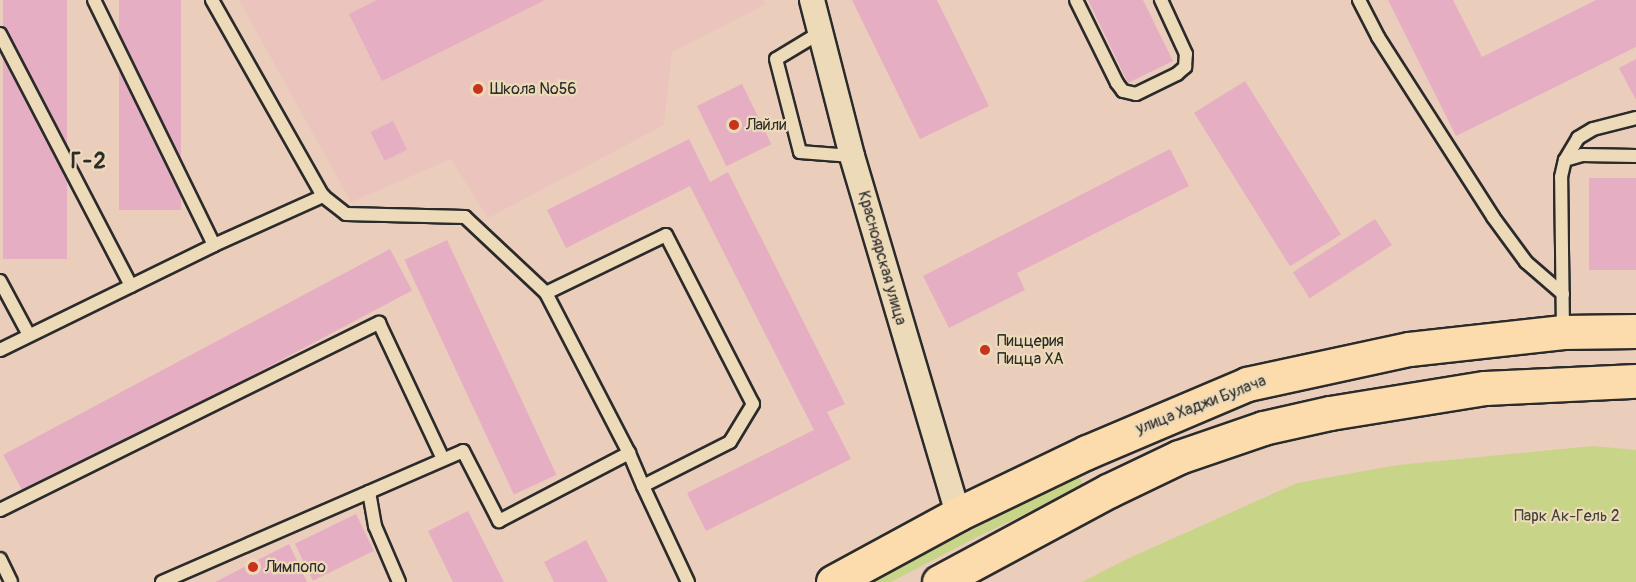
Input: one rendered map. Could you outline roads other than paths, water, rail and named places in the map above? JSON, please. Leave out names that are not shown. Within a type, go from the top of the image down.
[{"type":"main road","name":"улица Хаджи Булача","points":[[833,582],[958,514],[1087,452],[1246,384],[1409,349],[1563,332],[1636,331]]},
{"type":"main road","points":[[939,582],[1108,491],[1179,457],[1263,428],[1330,412],[1485,388],[1636,381]]},
{"type":"main road","points":[[1246,384],[1263,428]]},
{"type":"main road","points":[[1087,452],[1108,491]]},
{"type":"street","name":"Красноярская улица","points":[[812,0],[852,156],[958,514]]},
{"type":"lane","points":[[94,0],[214,245]]},
{"type":"lane","points":[[212,0],[323,196],[346,214],[465,217],[546,292],[629,453],[688,582]]},
{"type":"lane","points":[[1076,0],[1117,83],[1123,91],[1136,94],[1177,74],[1185,67],[1186,54],[1161,0]]},
{"type":"lane","points":[[1359,0],[1378,37],[1493,217],[1526,262],[1563,294]]},
{"type":"lane","points":[[821,32],[776,59],[800,152],[852,156]]},
{"type":"lane","points":[[0,34],[131,286]]},
{"type":"lane","points":[[1563,332],[1561,177],[1565,160],[1578,138],[1593,129],[1636,118]]},
{"type":"lane","points":[[1565,160],[1582,155],[1636,156]]},
{"type":"lane","points":[[0,350],[214,245],[323,196]]},
{"type":"lane","points":[[546,292],[666,235],[753,404],[730,442],[643,486]]},
{"type":"lane","points":[[0,281],[29,336]]},
{"type":"lane","points":[[0,510],[379,323],[443,459]]},
{"type":"lane","points":[[162,582],[463,451],[499,521],[629,453]]},
{"type":"lane","points":[[369,492],[375,526],[399,582]]},
{"type":"lane","points":[[0,559],[11,582]]},
{"type":"place","name":"Школа №56","points":[[478,89]]},
{"type":"place","name":"Лайли","points":[[734,125]]},
{"type":"place","name":"Пиццерия Пицца ХА","points":[[985,350]]},
{"type":"place","name":"Лимпопо","points":[[253,567]]},
{"type":"district","name":"Г-2","points":[[89,162]]},
{"type":"park label","name":"Парк Ак-Гель 2","points":[[1567,516]]}]
